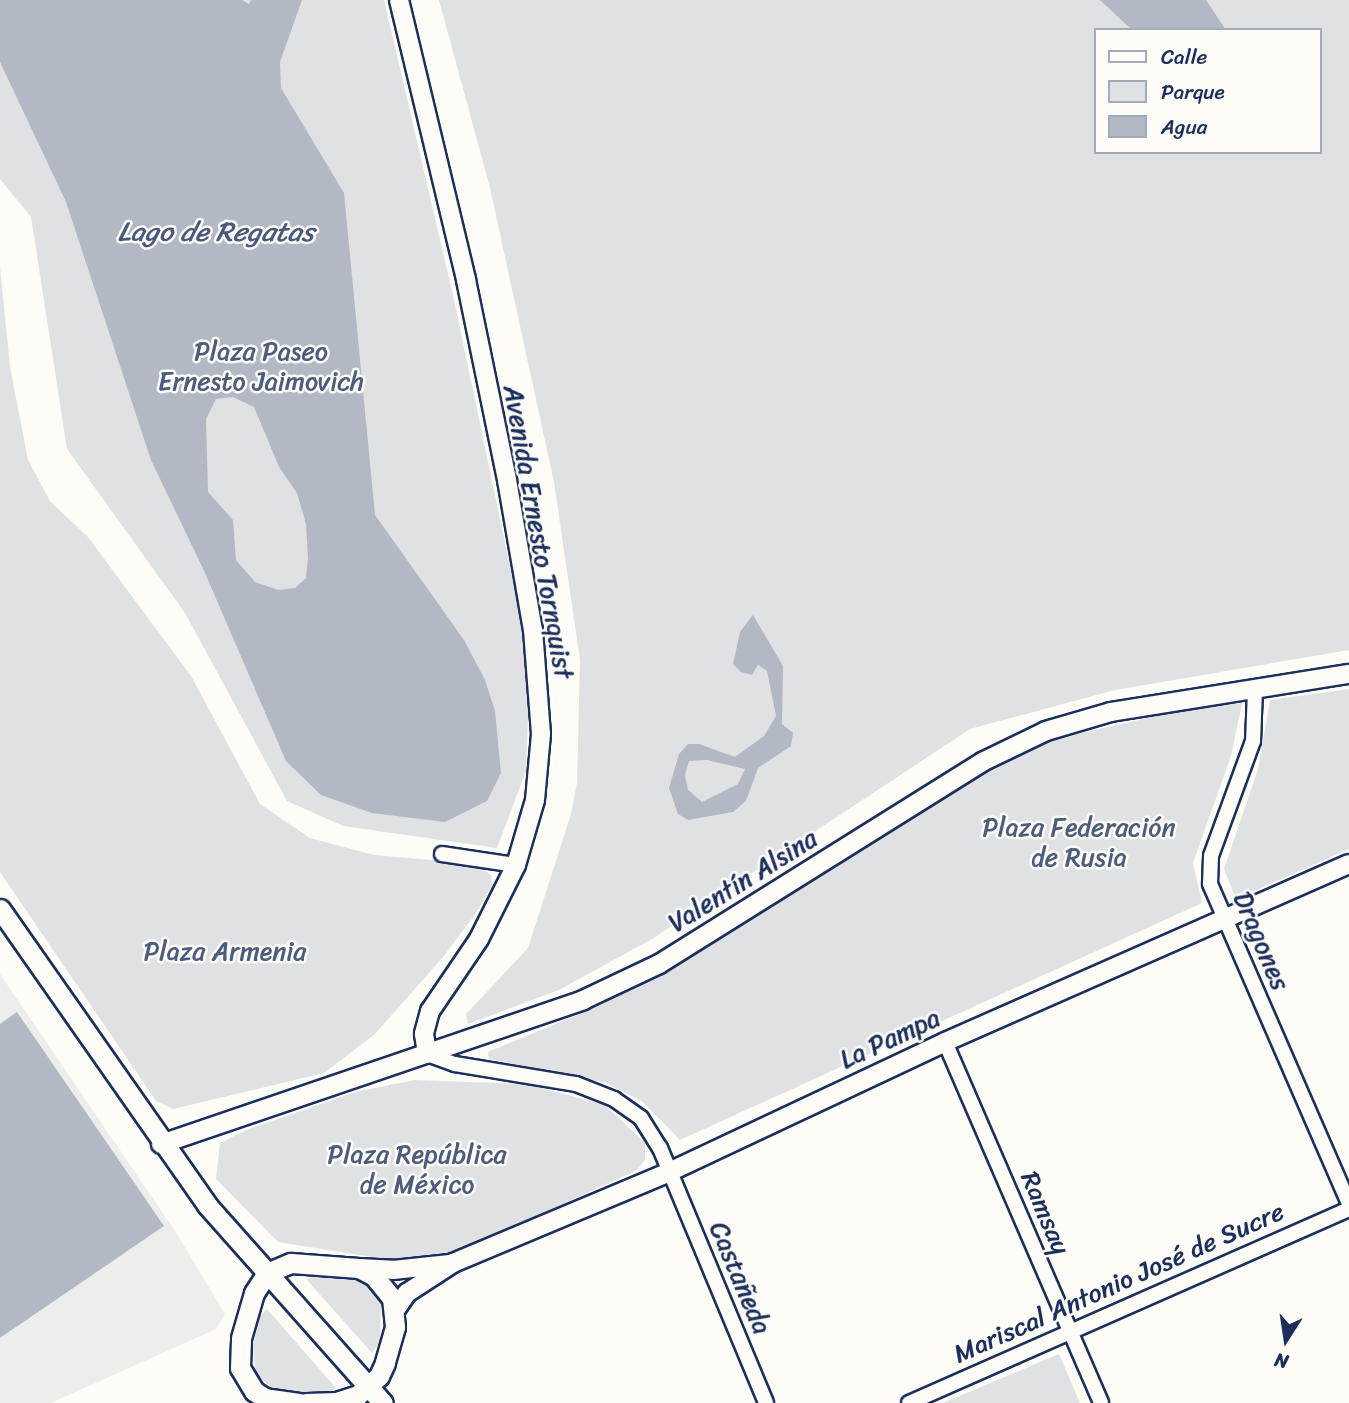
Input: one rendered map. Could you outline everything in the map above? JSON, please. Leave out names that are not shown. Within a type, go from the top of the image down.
[{"type":"main road","points":[[0,909],[161,1144],[267,1273],[383,1403]]},
{"type":"main road","points":[[299,1403],[265,1398],[254,1391],[240,1368],[241,1338],[250,1304],[267,1273],[291,1263],[359,1268],[384,1287],[394,1312],[389,1353],[370,1386],[346,1400],[306,1403]]},
{"type":"street","name":"Avenida Ernesto Tornquist","points":[[398,0],[466,280],[533,630],[539,768],[516,865],[479,939],[430,1011],[424,1034],[426,1054]]},
{"type":"street","name":"Valentín Alsina","points":[[161,1144],[541,1016],[659,964],[982,762],[1046,731],[1111,712],[1349,674]]},
{"type":"street","name":"Dragones","points":[[1255,690],[1253,741],[1209,870],[1224,919],[1349,1203]]},
{"type":"street","points":[[442,854],[516,865]]},
{"type":"street","name":"La Pampa","points":[[394,1312],[407,1293],[453,1263],[669,1172],[945,1042],[1349,864]]},
{"type":"street","name":"Ramsay","points":[[945,1042],[1101,1403]]},
{"type":"street","name":"Castañeda","points":[[426,1054],[455,1065],[576,1084],[627,1108],[652,1130],[766,1403]]},
{"type":"street","name":"Mariscal Antonio José de Sucre","points":[[909,1403],[1349,1209]]},
{"type":"street","name":"La Pampa","points":[[359,1268],[394,1270],[453,1263]]},
{"type":"shaded area","points":[[0,974],[177,1234],[225,1314],[216,1329],[51,1403],[0,1403]]},
{"type":"green space","name":"Plaza Paseo Ernesto Jaimovich","points":[[0,0],[384,0],[453,295],[521,619],[529,693],[526,771],[497,848],[343,826],[287,801],[185,613],[67,449],[31,217],[0,179]]},
{"type":"green space","points":[[439,0],[1349,0],[1349,650],[1115,690],[970,729],[652,939],[559,990],[468,1024],[466,1014],[528,948],[571,814],[577,783],[580,660],[554,482],[490,188]]},
{"type":"green space","name":"Plaza Armenia","points":[[0,267],[10,367],[28,460],[50,501],[88,537],[191,676],[260,804],[310,838],[374,855],[476,864],[491,875],[492,886],[474,916],[443,957],[375,1034],[324,1073],[173,1109],[156,1101],[0,872]]},
{"type":"green space","points":[[1349,689],[1349,849],[1236,899],[1224,869],[1258,769],[1270,700]]},
{"type":"green space","name":"Plaza Federación de Rusia","points":[[1242,703],[1231,756],[1193,863],[1202,903],[680,1140],[643,1102],[606,1083],[489,1059],[488,1052],[603,1004],[992,769],[1047,741],[1174,712]]},
{"type":"green space","name":"Plaza República de México","points":[[415,1080],[526,1084],[605,1105],[645,1143],[645,1160],[637,1170],[447,1257],[410,1263],[278,1242],[216,1179],[220,1143],[246,1130],[355,1092]]},
{"type":"green space","points":[[326,1273],[351,1275],[368,1284],[381,1301],[380,1342],[372,1353],[306,1279]]},
{"type":"green space","points":[[267,1309],[336,1388],[328,1393],[279,1393],[256,1375],[253,1346],[260,1316]]},
{"type":"green space","points":[[1059,1354],[1080,1403],[943,1403]]},
{"type":"water","name":"Lago de Regatas","points":[[0,0],[242,0],[249,4],[251,0],[302,0],[280,62],[281,88],[344,193],[375,515],[464,640],[485,680],[495,711],[501,773],[487,801],[445,822],[372,813],[321,795],[286,761],[205,573],[151,460],[66,202],[0,62]],"holes":[[[233,397],[254,407],[279,467],[297,493],[306,524],[306,578],[295,588],[278,590],[255,582],[236,560],[233,520],[208,492],[206,419],[216,399]]]},
{"type":"water","points":[[1100,0],[1206,0],[1225,28],[1130,28]]},
{"type":"water","points":[[753,615],[783,666],[782,724],[793,733],[791,746],[758,768],[746,801],[733,812],[688,820],[678,814],[669,788],[679,754],[688,744],[699,744],[735,757],[764,736],[776,716],[767,671],[758,665],[752,675],[741,672],[733,664],[740,632]],"holes":[[[707,760],[745,769],[738,784],[702,802],[688,790],[685,775],[689,761]]]},
{"type":"water","points":[[17,1012],[164,1226],[0,1338],[0,1024]]}]
